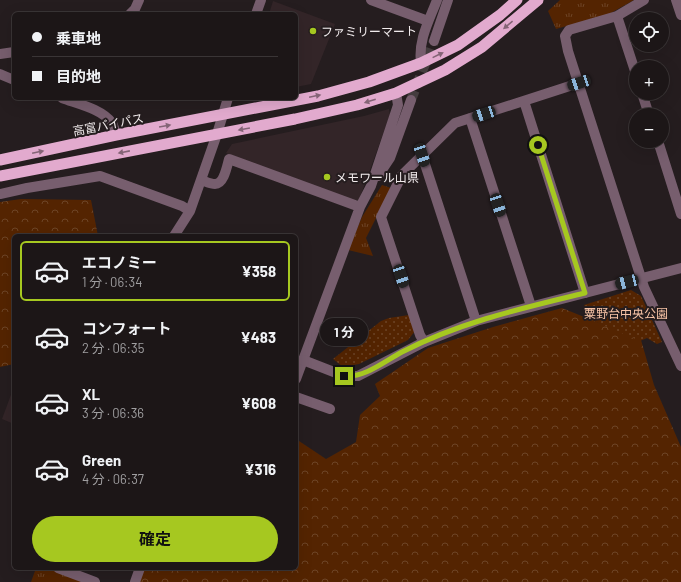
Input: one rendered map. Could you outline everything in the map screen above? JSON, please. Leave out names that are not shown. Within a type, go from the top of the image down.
[{"type":"highway","name":"高富バイパス","points":[[0,160],[116,135],[222,116],[318,96],[369,82],[421,63],[458,45],[500,15],[517,0]]},
{"type":"highway","points":[[0,176],[296,119],[357,105],[396,93],[445,70],[482,47],[538,0]]},
{"type":"street","points":[[132,12],[139,0]]},
{"type":"street","points":[[257,12],[260,0]]},
{"type":"street","points":[[371,0],[428,22]]},
{"type":"street","points":[[421,63],[419,52],[420,44],[437,0]]},
{"type":"street","points":[[434,40],[448,0]]},
{"type":"street","points":[[644,0],[617,16],[569,30],[565,36],[568,51],[641,279],[681,366]]},
{"type":"street","points":[[676,0],[681,15]]},
{"type":"street","points":[[617,16],[631,60]]},
{"type":"street","points":[[0,54],[12,52]]},
{"type":"street","points":[[0,74],[12,79]]},
{"type":"street","points":[[424,342],[381,217],[402,175],[455,123],[579,83]]},
{"type":"street","points":[[371,186],[398,105],[396,93]]},
{"type":"street","points":[[67,100],[99,112],[107,117],[113,125],[116,135]]},
{"type":"street","points":[[175,234],[190,211],[202,180],[227,100]]},
{"type":"street","points":[[298,369],[300,359],[360,207],[371,186],[390,158],[411,100]]},
{"type":"street","points":[[524,101],[585,293]]},
{"type":"street","points":[[470,118],[531,306]]},
{"type":"street","points":[[660,148],[681,214]]},
{"type":"street","points":[[422,155],[476,321]]},
{"type":"street","points":[[202,180],[215,184],[219,183],[222,180],[229,159],[360,207]]},
{"type":"street","points":[[0,194],[100,176],[182,206],[190,211]]},
{"type":"street","points":[[300,359],[344,376],[358,376],[424,342],[476,321],[681,268]]},
{"type":"street","points":[[298,398],[330,409]]},
{"type":"street","points":[[63,570],[95,582]]},
{"type":"street","points":[[135,582],[139,570]]},
{"type":"shaded area","points":[[273,1],[335,24],[311,84],[298,87],[298,12],[270,12]]},
{"type":"shaded area","name":"メモワール山県","points":[[389,109],[390,115],[359,200],[350,201],[226,153],[232,144],[364,116]]},
{"type":"shaded area","points":[[12,392],[12,423],[2,419]]},
{"type":"green space","points":[[560,0],[634,0],[609,14],[556,29],[548,11]]},
{"type":"green space","points":[[382,185],[391,188],[366,238],[373,256],[348,250],[362,217]]},
{"type":"green space","points":[[21,199],[91,200],[98,234],[12,234],[12,364],[0,367],[0,202]]},
{"type":"green space","name":"粟野台中央公園","points":[[631,290],[641,296],[662,342],[657,344],[647,338],[640,341],[589,319],[584,305]]},
{"type":"green space","points":[[562,308],[641,340],[654,385],[681,447],[681,582],[134,582],[139,570],[298,570],[298,440],[326,459],[356,442],[360,415],[380,396],[375,384],[428,348],[493,327]]},
{"type":"green space","points":[[409,315],[415,331],[408,340],[359,364],[343,367],[333,359],[381,321],[389,318]]},
{"type":"green space","points":[[53,570],[90,582],[31,582],[35,571]]},
{"type":"tunnel","points":[[411,100],[434,41]]},
{"type":"place","name":"ファミリーマート","points":[[313,31]]},
{"type":"place","name":"メモワール山県","points":[[327,177]]},
{"type":"route","points":[[344,376],[358,376],[403,351],[476,321],[585,293],[538,145]]}]
